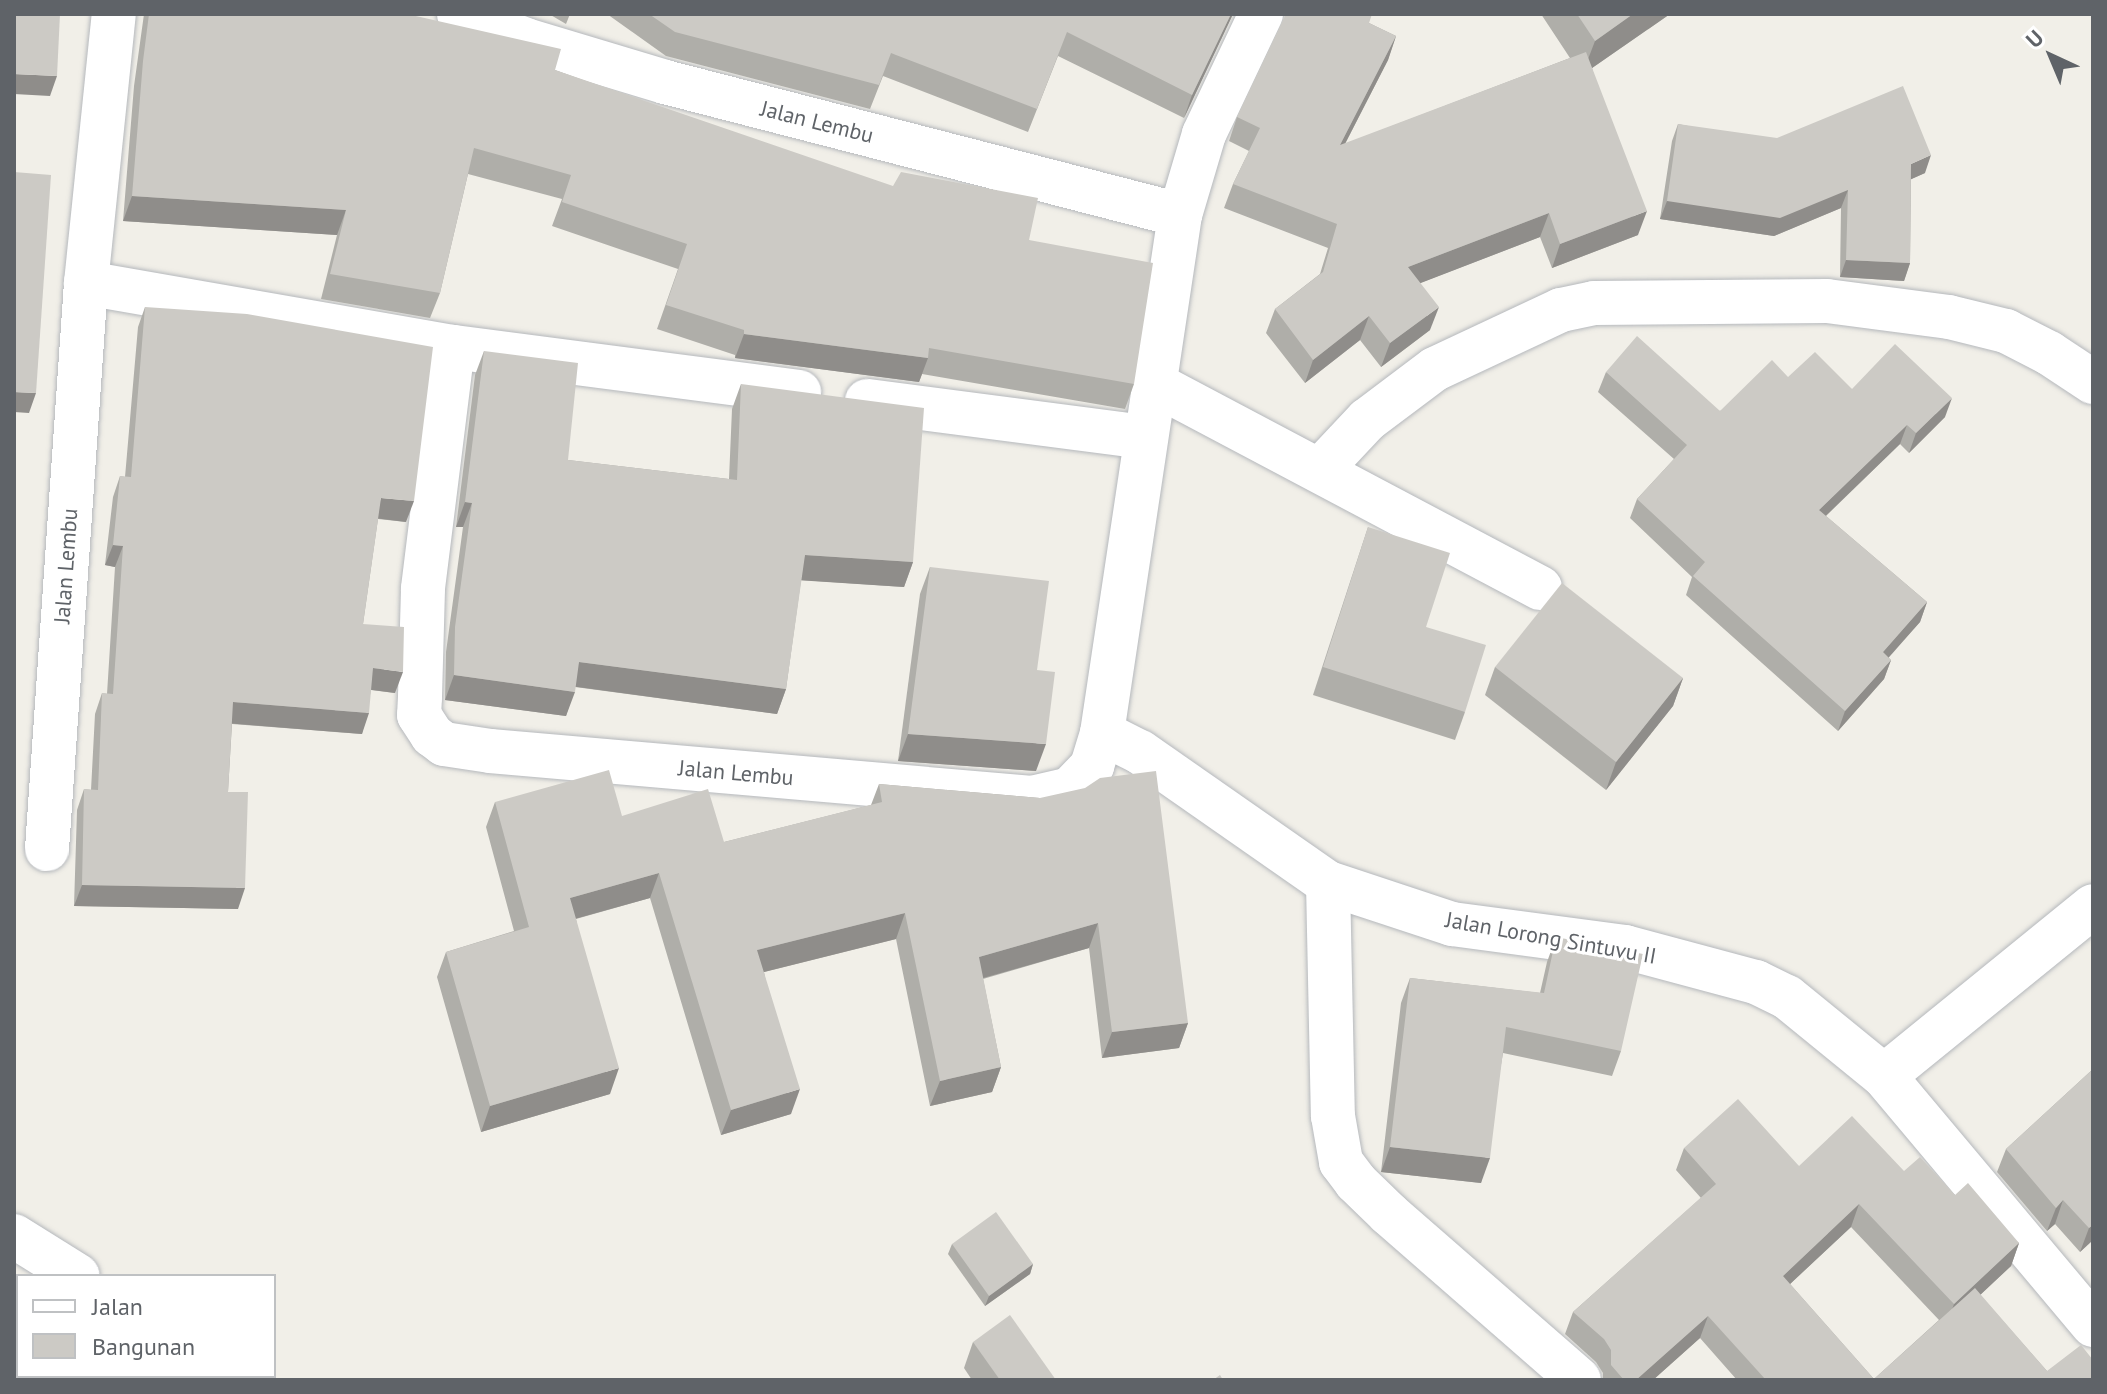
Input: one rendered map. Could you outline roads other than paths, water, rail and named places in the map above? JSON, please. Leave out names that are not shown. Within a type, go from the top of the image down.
[{"type":"street","name":"Jalan Lembu","points":[[47,849],[86,283],[114,14]]},
{"type":"street","name":"Jalan Lembu","points":[[459,14],[526,40],[665,82],[1180,215]]},
{"type":"street","name":"Jalan Lembu","points":[[453,347],[423,589],[419,715],[432,735],[444,744],[490,751],[1032,798],[1070,789],[1092,766],[1102,733],[1144,437],[1180,215],[1204,134],[1261,14]]},
{"type":"street","points":[[86,283],[453,347],[1144,437]]},
{"type":"street","points":[[1320,470],[1367,420],[1435,369],[1561,310],[1594,303],[1827,301],[1869,305],[1949,317],[2006,331],[2072,368]]},
{"type":"street","points":[[1153,383],[1540,588]]},
{"type":"street","name":"Jalan Lorong Sintuvu II","points":[[1102,733],[1140,752],[1328,883],[1452,924],[1625,947],[1756,982],[1787,997],[1884,1076],[2085,1298]]},
{"type":"street","points":[[1328,883],[1333,1116],[1341,1162],[1356,1182],[1389,1214],[1579,1380]]},
{"type":"street","points":[[1884,1076],[2093,906]]},
{"type":"street","points":[[14,1236],[75,1274]]}]
